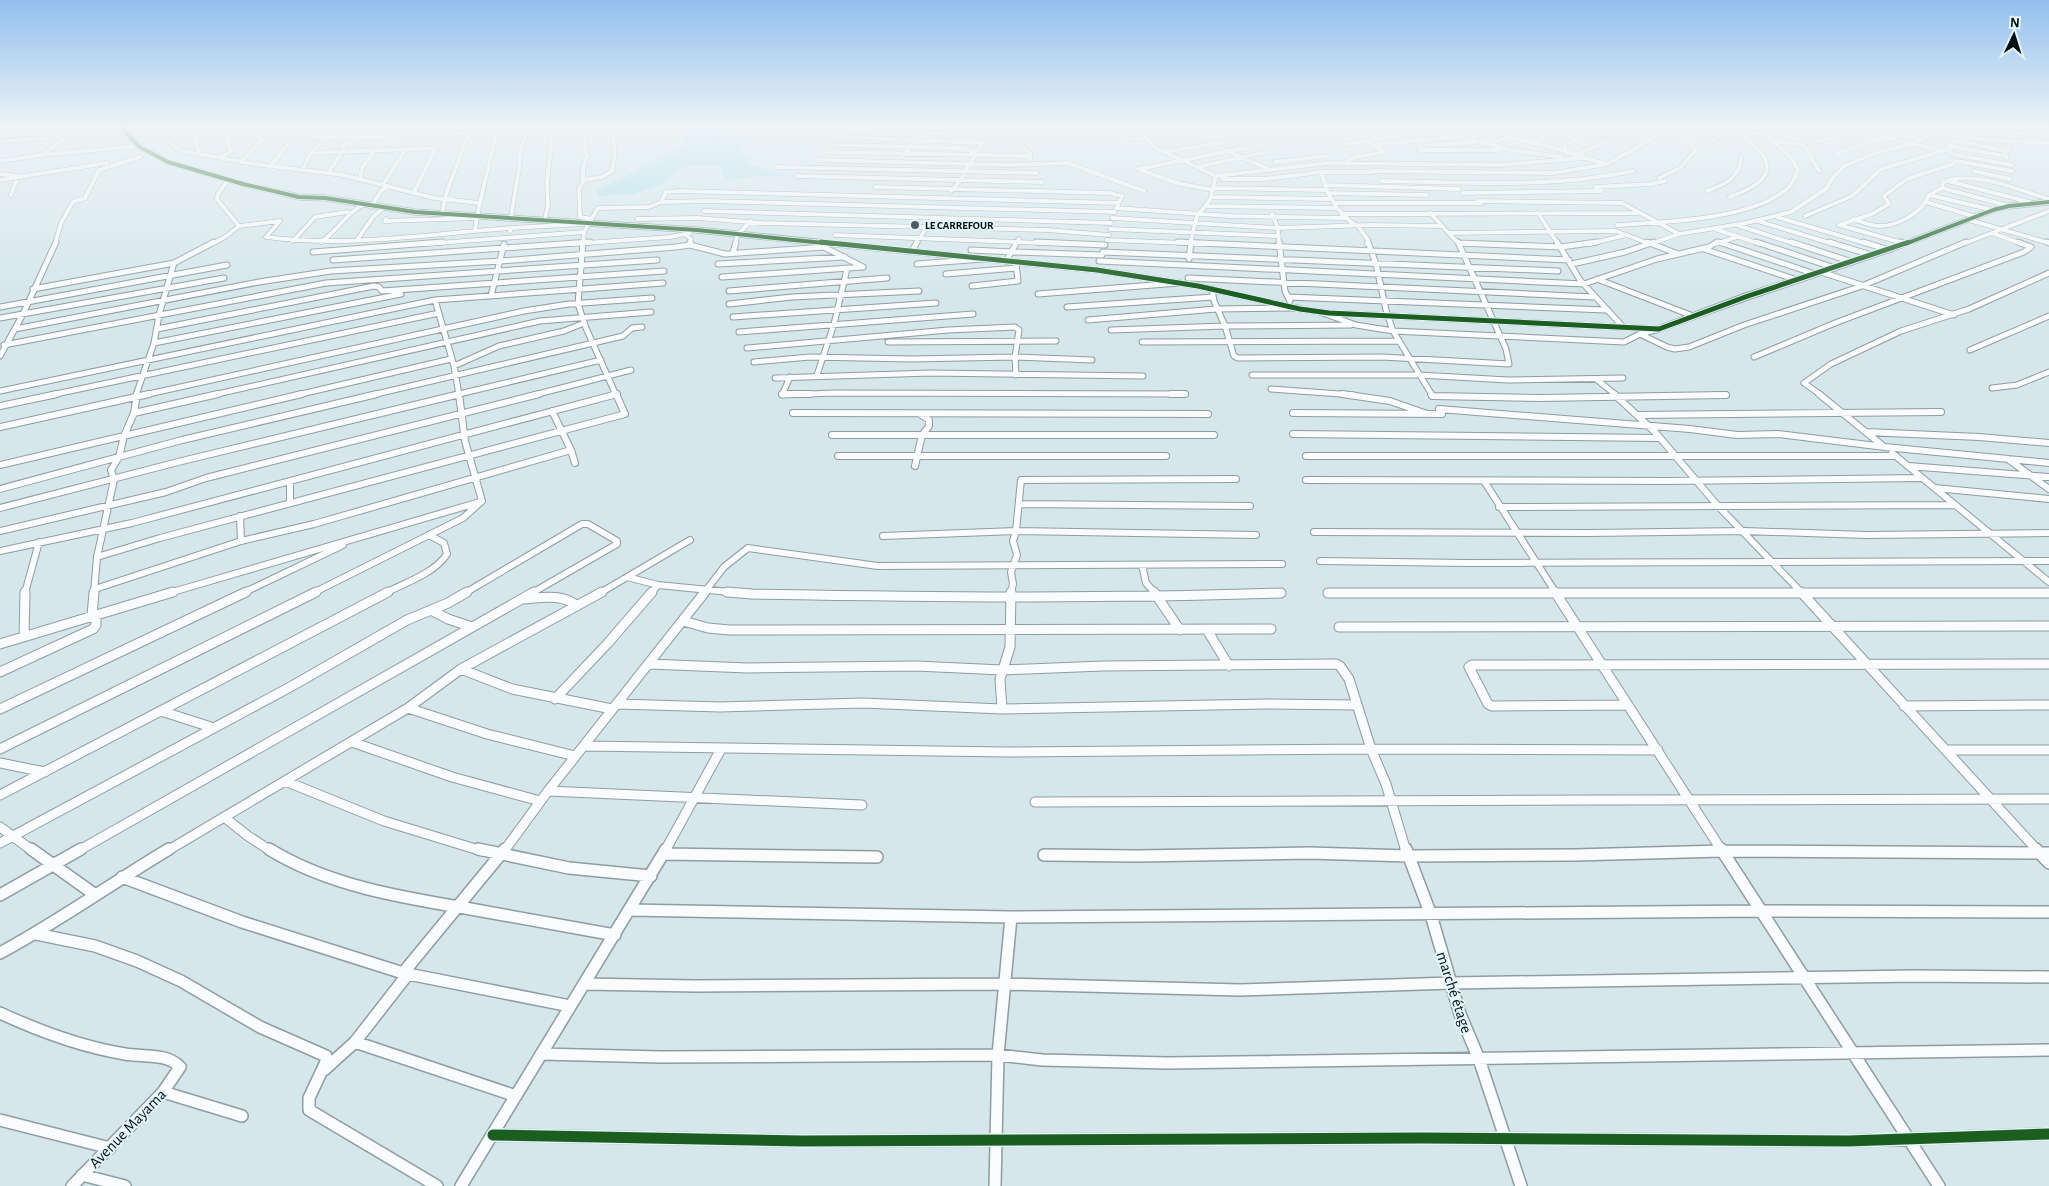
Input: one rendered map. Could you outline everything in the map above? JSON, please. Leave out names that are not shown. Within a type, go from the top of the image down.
[{"type":"street","points":[[12,195],[16,182]]},
{"type":"street","points":[[0,356],[4,345],[23,314],[58,238],[61,223],[73,202],[85,198],[93,182]]},
{"type":"street","points":[[226,182],[218,194],[217,199],[239,226]]},
{"type":"street","points":[[238,182],[290,195],[325,198],[371,207],[477,217]]},
{"type":"street","points":[[372,182],[428,197],[479,203]]},
{"type":"street","points":[[414,192],[419,182]]},
{"type":"street","points":[[442,214],[444,199],[450,182]]},
{"type":"street","points":[[475,231],[484,182]]},
{"type":"street","points":[[511,217],[517,182]]},
{"type":"street","points":[[545,219],[548,205],[547,182]]},
{"type":"street","points":[[583,182],[579,189],[580,217],[589,222]]},
{"type":"street","points":[[14,329],[164,300],[331,271],[690,245],[715,253],[733,253],[826,244],[869,197],[880,182]]},
{"type":"street","points":[[912,251],[932,218],[958,182]]},
{"type":"street","points":[[1006,261],[1013,252],[1027,220],[1039,201],[1042,182]]},
{"type":"street","points":[[1120,182],[1144,191]]},
{"type":"street","points":[[1175,182],[1213,189],[1327,189],[1427,195]]},
{"type":"street","points":[[1188,281],[1191,243],[1196,222],[1199,213],[1211,197],[1215,182]]},
{"type":"street","points":[[1325,182],[1334,203],[1342,214],[1358,226],[1368,240],[1367,245],[1380,276],[1383,300],[1393,331],[1432,396],[1540,398],[1726,394]]},
{"type":"street","points":[[1327,189],[1384,185],[1459,189],[1450,182]]},
{"type":"street","points":[[1463,182],[1523,184],[1547,182]]},
{"type":"street","points":[[1463,193],[1602,191],[1586,182]]},
{"type":"street","points":[[1593,187],[1659,182]]},
{"type":"street","points":[[1707,191],[1726,182]]},
{"type":"street","points":[[1730,197],[1753,189],[1759,182]]},
{"type":"street","points":[[1617,225],[1721,214],[1759,205],[1774,198],[1793,182]]},
{"type":"street","points":[[835,236],[1018,241],[1107,240],[1280,249],[1463,255],[1571,262],[1626,252],[1679,234],[1736,225],[1791,212],[1826,189],[1830,182]]},
{"type":"street","points":[[1805,216],[1852,196],[1867,182]]},
{"type":"street","points":[[1901,182],[1884,196],[1889,204],[1872,214],[1839,225],[1903,243]]},
{"type":"street","points":[[1942,188],[1941,184],[1943,182]]},
{"type":"street","points":[[1955,182],[2031,203],[2049,210]]},
{"type":"street","points":[[1986,182],[2049,201]]},
{"type":"street","points":[[2005,187],[2007,182]]},
{"type":"street","points":[[371,207],[385,185]]},
{"type":"street","points":[[875,187],[1109,193],[1122,196],[1096,270]]},
{"type":"street","points":[[1853,220],[1884,226],[1899,222],[1917,212],[1926,202],[1929,194],[1942,188],[2009,206]]},
{"type":"street","points":[[661,209],[664,193],[668,191],[1039,201],[1199,213],[1347,218]]},
{"type":"street","points":[[733,253],[738,234],[778,193]]},
{"type":"street","points":[[1929,194],[1993,210]]},
{"type":"street","points":[[1211,197],[1268,196],[1334,203]]},
{"type":"street","points":[[1268,196],[1271,201],[1269,207],[1278,228],[1282,271],[1291,306]]},
{"type":"street","points":[[1111,330],[1225,326],[1356,326],[1393,331],[1624,342],[1640,334],[1889,250],[1903,243],[1993,210],[2049,201]]},
{"type":"street","points":[[1926,202],[1998,229],[2049,243]]},
{"type":"street","points":[[637,219],[661,209],[768,203],[939,208],[1117,208]]},
{"type":"street","points":[[1206,206],[1269,207],[1334,203],[1622,203],[1679,234]]},
{"type":"street","points":[[293,241],[315,217],[348,212],[363,205]]},
{"type":"street","points":[[96,557],[240,516],[625,414],[592,343],[581,317],[582,311],[578,304],[584,232],[598,208],[645,207],[750,222],[1023,230],[1107,240]]},
{"type":"street","points":[[357,240],[373,217],[383,208]]},
{"type":"street","points":[[1640,334],[1667,348],[1681,349],[1744,325],[1862,286],[1998,229],[2049,210]]},
{"type":"street","points":[[704,211],[932,218],[1196,222],[1278,228],[1442,226]]},
{"type":"street","points":[[348,212],[330,237],[311,250],[584,232]]},
{"type":"street","points":[[1342,214],[1637,212]]},
{"type":"street","points":[[1538,213],[1584,284],[1605,310],[1623,327]]},
{"type":"street","points":[[1212,292],[1216,309],[1225,326],[1234,356],[1238,358],[1366,356],[1509,364],[1506,350],[1459,243],[1430,214]]},
{"type":"street","points":[[1775,216],[1889,250]]},
{"type":"street","points":[[386,219],[385,221],[511,217],[589,222],[697,230],[912,251],[1006,261],[1016,265]]},
{"type":"street","points":[[522,227],[525,218]]},
{"type":"street","points":[[33,289],[174,263],[225,237],[239,226],[280,221],[266,238],[321,242],[589,222]]},
{"type":"street","points":[[1756,221],[1871,255]]},
{"type":"street","points":[[1736,225],[1852,262]]},
{"type":"street","points":[[491,296],[506,237],[511,228]]},
{"type":"street","points":[[1713,228],[1835,268]]},
{"type":"street","points":[[1110,229],[1279,236]]},
{"type":"street","points":[[333,260],[686,235],[697,230]]},
{"type":"street","points":[[1449,233],[1551,233],[1616,230],[1680,254]]},
{"type":"street","points":[[1754,357],[1835,323],[2024,252],[2031,247],[1992,233]]},
{"type":"street","points":[[686,235],[691,239],[690,245]]},
{"type":"street","points":[[1459,243],[1561,247],[1595,243],[1626,235]]},
{"type":"street","points":[[2039,240],[2049,236]]},
{"type":"street","points":[[1099,261],[1380,276],[1584,284],[1657,259],[1714,246],[1718,242],[1737,237]]},
{"type":"street","points":[[1718,242],[1954,315]]},
{"type":"street","points":[[722,277],[863,267],[826,244]]},
{"type":"street","points":[[1703,248],[1797,280]]},
{"type":"street","points":[[972,250],[1190,256],[1558,271]]},
{"type":"street","points":[[718,264],[845,257]]},
{"type":"street","points":[[917,264],[983,259]]},
{"type":"street","points":[[4,345],[326,283],[657,260]]},
{"type":"street","points":[[0,672],[93,629],[97,622],[92,616],[96,557],[114,480],[111,470],[119,457],[124,436],[134,413],[136,396],[154,343],[158,315],[174,263]]},
{"type":"street","points":[[0,306],[227,265]]},
{"type":"street","points":[[972,286],[1018,282],[1016,265]]},
{"type":"street","points":[[946,274],[1016,265],[1096,270],[1179,283]]},
{"type":"street","points":[[817,376],[834,324],[847,269]]},
{"type":"street","points":[[157,329],[369,286],[377,286],[382,291],[428,289],[664,271]]},
{"type":"street","points":[[2049,273],[1954,315],[1894,334],[1831,364],[1804,383],[2049,582]]},
{"type":"street","points":[[0,318],[224,278]]},
{"type":"street","points":[[729,291],[887,278]]},
{"type":"street","points":[[1597,279],[1693,316]]},
{"type":"street","points":[[1188,281],[1212,292],[1318,311],[1659,329]]},
{"type":"street","points":[[1038,294],[1188,281],[1284,283],[1594,297]]},
{"type":"street","points":[[0,391],[435,300],[663,283]]},
{"type":"street","points":[[154,343],[428,289]]},
{"type":"street","points":[[729,304],[919,290]]},
{"type":"street","points":[[1067,306],[1212,292]]},
{"type":"street","points":[[1288,297],[1605,310]]},
{"type":"street","points":[[0,427],[524,311],[578,304],[652,298]]},
{"type":"street","points":[[435,300],[456,375],[462,412],[463,435],[482,501]]},
{"type":"street","points":[[733,318],[936,303]]},
{"type":"street","points":[[1088,320],[1216,309],[1300,308]]},
{"type":"street","points":[[1318,311],[1356,326]]},
{"type":"street","points":[[134,413],[540,321],[651,312]]},
{"type":"street","points":[[0,406],[439,313]]},
{"type":"street","points":[[739,332],[973,314]]},
{"type":"street","points":[[1970,350],[2049,316]]},
{"type":"street","points":[[0,465],[453,362],[498,346],[564,331],[584,323]]},
{"type":"street","points":[[0,489],[58,472],[592,343],[627,334],[632,328],[642,327]]},
{"type":"street","points":[[747,348],[948,330],[1015,327],[1019,330],[1015,357],[1016,374]]},
{"type":"street","points":[[888,342],[1056,341]]},
{"type":"street","points":[[1142,342],[1398,341]]},
{"type":"street","points":[[754,362],[824,358],[1015,357],[1092,360]]},
{"type":"street","points":[[0,508],[182,461],[601,360]]},
{"type":"street","points":[[0,530],[174,490],[206,478],[346,444],[462,412],[631,370]]},
{"type":"street","points":[[1992,388],[2017,385],[2049,372]]},
{"type":"street","points":[[775,378],[1016,374],[1144,376]]},
{"type":"street","points":[[1252,376],[1419,375],[1508,380],[1622,378]]},
{"type":"street","points":[[790,377],[782,395],[874,392],[1184,394]]},
{"type":"street","points":[[1596,379],[1637,414],[1660,438],[1717,505],[1744,531],[1868,664],[1904,706],[2044,853],[2049,863]]},
{"type":"street","points":[[1271,389],[1389,401],[1427,414]]},
{"type":"street","points":[[0,551],[132,522],[617,394]]},
{"type":"street","points":[[552,411],[571,450],[575,463]]},
{"type":"street","points":[[1293,413],[1427,414],[1440,412],[1737,435],[1778,434],[1885,447],[2049,463]]},
{"type":"street","points":[[1637,414],[1941,412]]},
{"type":"street","points":[[793,413],[1208,414]]},
{"type":"street","points":[[915,466],[922,435],[929,426],[925,416],[919,414]]},
{"type":"street","points":[[1866,432],[1954,435],[2049,443]]},
{"type":"street","points":[[1293,434],[1660,438]]},
{"type":"street","points":[[832,435],[1214,435]]},
{"type":"street","points":[[95,589],[241,541],[314,524],[571,450]]},
{"type":"street","points":[[1306,456],[1673,455],[1777,457],[1867,454],[1896,456]]},
{"type":"street","points":[[838,456],[1166,456]]},
{"type":"street","points":[[2008,459],[2049,489]]},
{"type":"street","points":[[1908,466],[2049,477]]},
{"type":"street","points":[[1306,480],[1484,481],[1922,478]]},
{"type":"street","points":[[1002,709],[1000,679],[1010,647],[1010,598],[1013,584],[1011,572],[1017,555],[1013,541],[1016,531],[1021,480],[1236,479]]},
{"type":"street","points":[[290,481],[290,503]]},
{"type":"street","points":[[1484,481],[1939,1186]]},
{"type":"street","points":[[1935,488],[2049,499]]},
{"type":"street","points":[[0,749],[463,518],[482,501]]},
{"type":"street","points":[[0,644],[298,553],[358,538],[482,501]]},
{"type":"street","points":[[1019,504],[1250,506]]},
{"type":"street","points":[[1499,506],[1955,505]]},
{"type":"street","points":[[240,516],[241,541]]},
{"type":"street","points":[[0,843],[292,686],[407,620],[494,578],[582,524],[588,524],[617,541],[617,544],[595,557],[0,895]]},
{"type":"street","points":[[884,536],[1016,531],[1256,535]]},
{"type":"street","points":[[1314,532],[1744,531],[1866,535],[2049,533]]},
{"type":"street","points":[[0,795],[364,606],[437,565],[447,554],[447,548],[440,538],[428,535]]},
{"type":"street","points":[[0,709],[358,538]]},
{"type":"street","points":[[0,953],[36,934],[122,877],[408,708],[461,669],[494,653],[690,540]]},
{"type":"street","points":[[24,636],[25,587],[39,542]]},
{"type":"street","points":[[320,1074],[355,1042],[406,973],[459,908],[540,801],[724,567],[748,548],[878,566],[1282,564]]},
{"type":"street","points":[[1320,561],[1536,563],[2049,561]]},
{"type":"street","points":[[1142,565],[1146,582],[1180,630]]},
{"type":"street","points":[[627,577],[658,586],[752,594],[1010,598],[1157,597],[1281,593]]},
{"type":"street","points":[[555,699],[658,586]]},
{"type":"street","points":[[1328,593],[2049,593]]},
{"type":"street","points":[[521,599],[561,598],[577,606]]},
{"type":"street","points":[[431,610],[448,619],[472,627]]},
{"type":"street","points":[[683,621],[708,628],[729,630],[1271,629]]},
{"type":"street","points":[[1339,627],[2049,626]]},
{"type":"street","points":[[1207,630],[1229,666]]},
{"type":"street","points":[[1628,704],[1492,706],[1488,704],[1469,667],[1472,665],[1601,663],[1776,666],[2049,664]]},
{"type":"street","points":[[649,664],[748,668],[916,666],[1002,670],[1103,666],[1229,666]]},
{"type":"street","name":"marché étage","points":[[1229,666],[1336,664],[1340,666],[1349,679],[1408,856],[1431,915],[1460,1014],[1479,1059],[1521,1186]]},
{"type":"street","points":[[461,669],[512,690],[555,699],[614,707],[736,707],[863,703],[1002,709],[1266,704],[1357,705]]},
{"type":"street","points":[[1904,706],[2049,705]]},
{"type":"street","points":[[408,708],[487,734],[576,756]]},
{"type":"street","points":[[161,711],[214,728]]},
{"type":"street","points":[[352,742],[443,774],[540,801]]},
{"type":"street","points":[[584,746],[1006,752],[1371,748],[1658,750]]},
{"type":"street","points":[[461,1186],[651,876],[721,749]]},
{"type":"street","points":[[1946,750],[2049,750]]},
{"type":"street","points":[[0,763],[45,772]]},
{"type":"street","points":[[285,781],[332,802],[466,846],[556,866],[651,876]]},
{"type":"street","points":[[548,791],[862,805]]},
{"type":"street","points":[[1035,802],[1390,799],[1690,801],[2049,799]]},
{"type":"street","points":[[224,817],[248,836],[294,863],[340,880],[402,897],[615,935]]},
{"type":"street","points":[[0,827],[94,894]]},
{"type":"street","points":[[1044,855],[1137,856],[1309,853],[1408,856],[1722,851],[2044,853]]},
{"type":"street","points":[[664,854],[877,857]]},
{"type":"street","points":[[122,877],[242,922],[406,973],[570,1006]]},
{"type":"street","points":[[629,910],[1011,917],[1760,911],[2049,912]]},
{"type":"street","points":[[995,1186],[998,1055],[1003,984],[1011,917]]},
{"type":"street","points":[[36,934],[95,946],[137,961],[181,981],[260,1027],[326,1056],[326,1062],[309,1098],[309,1110],[437,1186]]},
{"type":"street","points":[[584,984],[706,986],[1003,984],[1240,990],[1450,983],[2049,977]]},
{"type":"street","name":"Avenue Mayama","points":[[0,1013],[14,1020],[77,1042],[132,1055],[171,1060],[180,1067],[163,1092],[72,1186]]},
{"type":"street","points":[[355,1042],[516,1096]]},
{"type":"street","points":[[541,1054],[661,1058],[998,1055],[1042,1060],[1168,1063],[2049,1050]]},
{"type":"street","points":[[163,1092],[242,1116]]},
{"type":"street","points":[[0,1120],[110,1148]]},
{"type":"street","points":[[493,1135],[802,1142],[1506,1139],[1693,1139],[1848,1142],[2049,1134]]},
{"type":"street","points":[[82,1174],[125,1186]]},
{"type":"shaded area","points":[[613,182],[665,182],[634,194],[599,196],[596,191]]},
{"type":"waterway","points":[[612,193],[631,182]]},
{"type":"cycle path","points":[[237,182],[299,197],[325,198],[415,212],[697,230],[1097,270],[1198,286],[1300,309],[1329,313],[1659,329],[1748,296],[1889,250],[1993,210],[2009,206],[2049,202]]},
{"type":"cycle path","points":[[493,1135],[802,1141],[1422,1138],[1848,1141],[2049,1134]]},
{"type":"place","name":"LE CARREFOUR","points":[[915,225]]}]
